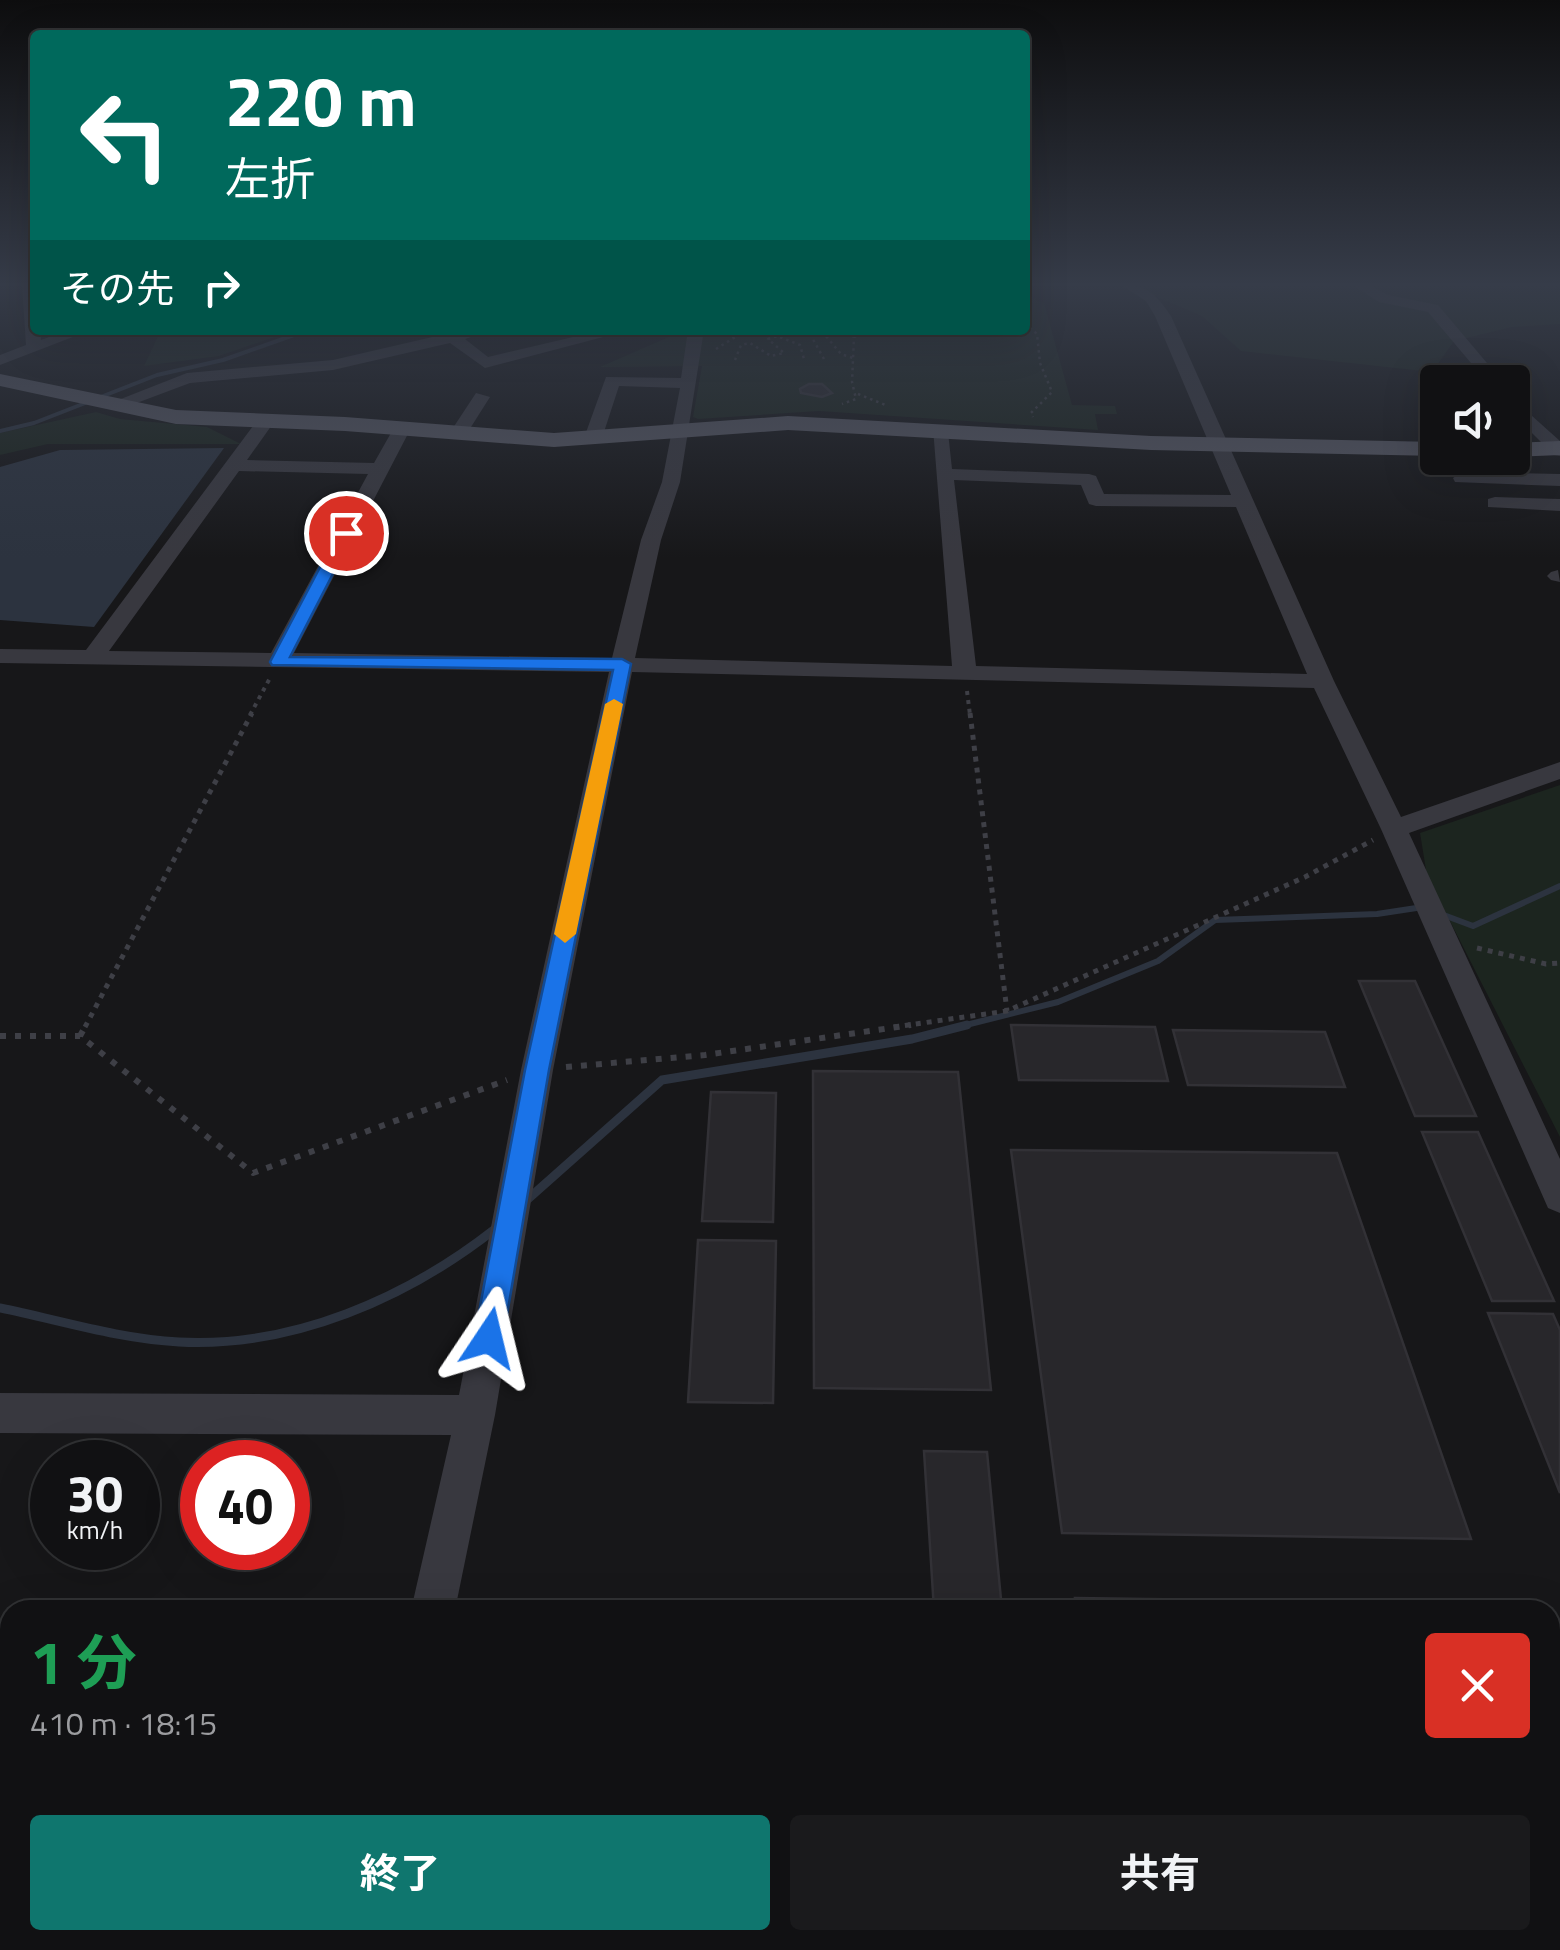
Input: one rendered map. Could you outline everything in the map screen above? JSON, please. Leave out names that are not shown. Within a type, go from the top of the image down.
[{"type":"main road","points":[[0,380],[176,418],[402,428],[554,440],[788,423],[1216,444],[1420,450]]},
{"type":"main road","points":[[1530,450],[1559,449]]},
{"type":"street","points":[[107,405],[187,378],[209,376]]},
{"type":"street","points":[[435,1600],[475,1415],[537,1070],[622,664],[651,540],[672,482],[691,376]]},
{"type":"street","points":[[1190,376],[1216,434],[1216,444],[1322,681],[1560,1197]]},
{"type":"street","points":[[592,438],[612,382],[690,383]]},
{"type":"street","points":[[458,434],[482,397]]},
{"type":"street","points":[[1530,421],[1559,449]]},
{"type":"street","points":[[92,658],[265,422]]},
{"type":"street","points":[[278,662],[402,428]]},
{"type":"street","points":[[940,432],[965,676]]},
{"type":"street","points":[[233,466],[380,469]]},
{"type":"street","points":[[944,474],[1089,480],[1096,500],[1242,501]]},
{"type":"street","points":[[1462,478],[1560,480]]},
{"type":"street","points":[[1495,503],[1560,504]]},
{"type":"street","points":[[0,656],[622,664],[965,676],[1322,681]]},
{"type":"street","points":[[1394,830],[1560,770]]},
{"type":"street","points":[[0,1413],[475,1415]]},
{"type":"path","points":[[836,404],[856,399],[853,376]]},
{"type":"path","points":[[1038,429],[1031,413],[1052,392],[1045,376]]},
{"type":"path","points":[[80,1036],[278,662]]},
{"type":"path","points":[[965,676],[1007,1011]]},
{"type":"path","points":[[0,1036],[80,1036],[253,1173],[537,1070],[705,1056],[1007,1011],[1305,877],[1394,830]]},
{"type":"path","points":[[1444,941],[1546,964],[1560,963]]},
{"type":"shaded area","points":[[700,376],[1064,376],[1072,405],[1115,406],[1117,414],[1095,414],[1098,430],[819,411],[693,417]]},
{"type":"shaded area","points":[[96,412],[120,419],[207,427],[241,444],[48,444],[0,455],[0,433]]},
{"type":"shaded area","points":[[1560,785],[1560,1137],[1427,876],[1420,833]]},
{"type":"water","points":[[224,448],[94,627],[0,620],[0,467],[60,450]]},
{"type":"building","points":[[822,384],[832,393],[822,397],[801,393],[800,389]]},
{"type":"building","points":[[1359,981],[1415,981],[1476,1116],[1415,1116]]},
{"type":"building","points":[[1011,1025],[1155,1027],[1168,1081],[1019,1080]]},
{"type":"building","points":[[1173,1030],[1325,1032],[1345,1087],[1188,1085]]},
{"type":"building","points":[[813,1071],[958,1072],[991,1390],[814,1388]]},
{"type":"building","points":[[711,1092],[776,1093],[773,1222],[702,1221]]},
{"type":"building","points":[[1422,1132],[1478,1132],[1554,1301],[1492,1301]]},
{"type":"building","points":[[1011,1150],[1337,1153],[1471,1539],[1062,1533]]},
{"type":"building","points":[[698,1240],[776,1241],[773,1403],[688,1402]]},
{"type":"building","points":[[1488,1313],[1553,1314],[1560,1330],[1560,1493]]},
{"type":"building","points":[[924,1451],[987,1452],[1001,1600],[933,1600]]},
{"type":"building","points":[[1075,1598],[1219,1600],[1075,1600]]},
{"type":"waterway","points":[[0,431],[34,423],[154,376]]},
{"type":"waterway","points":[[1441,914],[1473,926],[1560,886]]},
{"type":"waterway","points":[[958,1027],[1058,1002],[1158,961],[1215,920],[1377,914],[1423,907]]},
{"type":"waterway","points":[[528,1199],[662,1080],[912,1039],[967,1025]]},
{"type":"waterway","points":[[0,1308],[157,1340],[222,1342],[264,1337],[347,1314],[386,1297],[425,1277],[495,1229]]},
{"type":"slow traffic","points":[[565,934],[614,704]]},
{"type":"route","points":[[346,533],[278,662],[622,664],[537,1070],[489,1338]]}]
